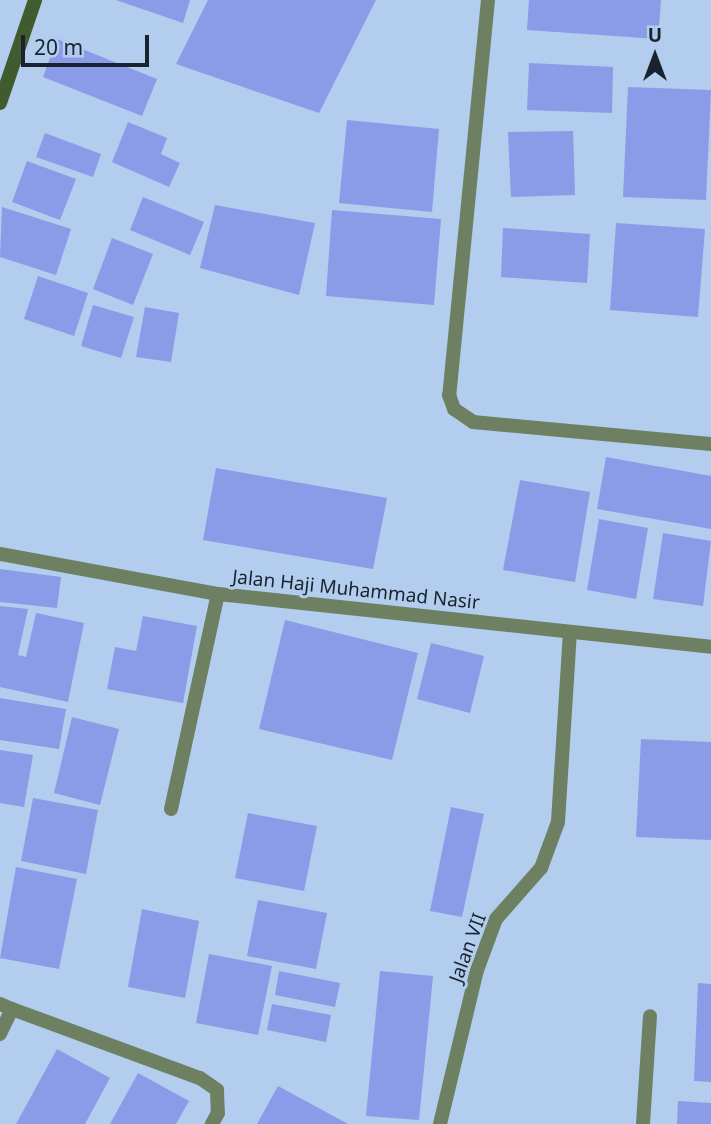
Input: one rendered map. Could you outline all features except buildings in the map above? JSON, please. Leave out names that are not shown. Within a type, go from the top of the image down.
[{"type":"main road","points":[[0,103],[35,0]]},
{"type":"street","points":[[488,0],[449,395],[454,409],[473,422],[711,444]]},
{"type":"street","name":"Jalan Haji Muhammad Nasir","points":[[0,554],[218,594],[711,647]]},
{"type":"street","points":[[171,809],[218,594]]},
{"type":"street","name":"Jalan VII","points":[[440,1124],[477,970],[496,919],[541,868],[558,822],[570,632]]},
{"type":"street","points":[[0,1034],[6,1006],[200,1078],[217,1090],[218,1113],[212,1124]]},
{"type":"street","points":[[643,1124],[650,1016]]}]
